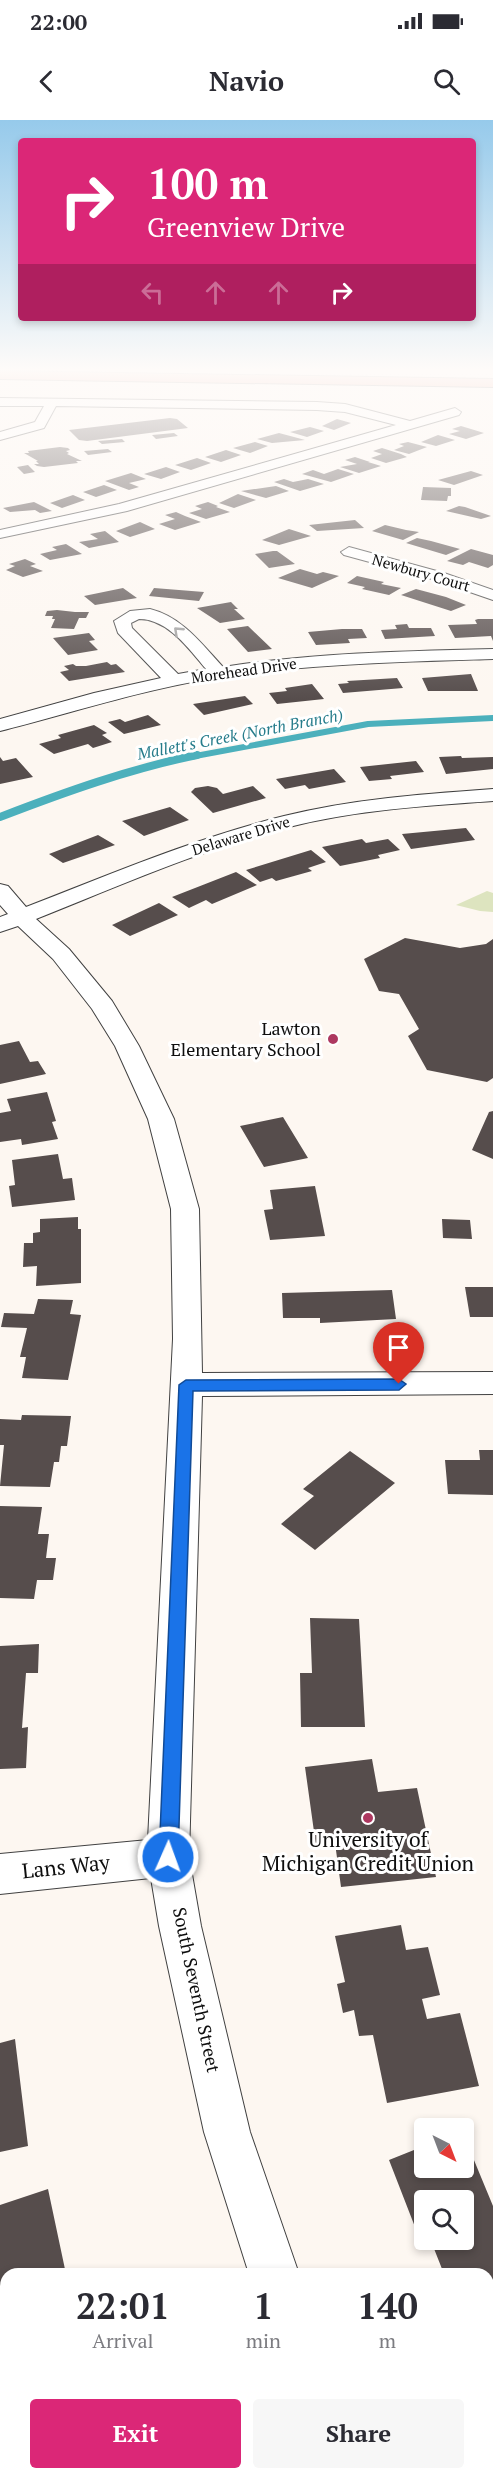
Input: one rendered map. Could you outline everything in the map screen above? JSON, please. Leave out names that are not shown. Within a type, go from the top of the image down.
[{"type":"street","points":[[0,534],[122,508],[216,480]]},
{"type":"street","name":"Newbury Court","points":[[349,552],[438,576],[493,595]]},
{"type":"street","points":[[174,681],[124,629],[122,621],[130,616],[145,613],[161,616],[219,673]]},
{"type":"street","name":"Morehead Drive","points":[[0,725],[99,698],[219,673],[344,659],[493,654]]},
{"type":"street","name":"Delaware Drive","points":[[7,910],[208,844],[288,821],[384,803],[493,795]]},
{"type":"street","name":"South Seventh Street","points":[[7,910],[61,954],[103,1006],[126,1046],[161,1119],[185,1209],[188,1339],[168,1857],[180,1926],[227,2132],[272,2268]]},
{"type":"street","points":[[186,1385],[493,1383]]},
{"type":"street","name":"Lans Way","points":[[0,1874],[168,1857]]},
{"type":"green space","points":[[487,891],[493,893],[493,912],[456,905]]},
{"type":"building","points":[[141,480],[129,483],[139,487],[129,490],[105,481]]},
{"type":"building","points":[[311,480],[324,484],[300,491],[274,482]]},
{"type":"building","points":[[438,480],[468,480],[454,485]]},
{"type":"building","points":[[104,485],[117,490],[96,497],[83,492]]},
{"type":"building","points":[[276,486],[289,491],[266,498],[241,491]]},
{"type":"building","points":[[423,487],[451,488],[451,496],[448,496],[447,501],[421,500]]},
{"type":"building","points":[[238,494],[256,500],[234,508],[219,503]]},
{"type":"building","points":[[73,495],[85,500],[62,508],[50,503]]},
{"type":"building","points":[[34,502],[52,511],[10,512],[3,508]]},
{"type":"building","points":[[208,502],[230,512],[206,519],[189,513],[202,509],[195,506]]},
{"type":"building","points":[[459,506],[491,516],[481,519],[446,511]]},
{"type":"building","points":[[176,512],[201,522],[175,530],[159,524],[175,519],[165,515]]},
{"type":"building","points":[[355,520],[364,528],[317,531],[309,525]]},
{"type":"building","points":[[140,522],[155,529],[130,537],[116,531]]},
{"type":"building","points":[[385,525],[419,532],[403,540],[372,531]]},
{"type":"building","points":[[289,529],[311,536],[279,545],[262,540]]},
{"type":"building","points":[[105,531],[119,542],[89,548],[79,542],[98,539],[90,534]]},
{"type":"building","points":[[417,538],[460,549],[446,555],[406,543]]},
{"type":"building","points":[[66,544],[82,554],[50,560],[40,554],[57,550],[52,547]]},
{"type":"building","points":[[471,549],[493,555],[493,565],[488,568],[469,562],[463,565],[447,561]]},
{"type":"building","points":[[277,551],[295,564],[269,568],[255,554]]},
{"type":"building","points":[[25,559],[36,564],[30,566],[43,571],[23,577],[6,570],[15,566],[9,564]]},
{"type":"building","points":[[300,569],[317,574],[323,572],[339,576],[312,588],[278,578]]},
{"type":"building","points":[[357,576],[401,588],[389,595],[347,583]]},
{"type":"building","points":[[123,588],[137,598],[95,605],[84,596]]},
{"type":"building","points":[[154,588],[204,592],[199,601],[149,596]]},
{"type":"building","points":[[416,589],[466,605],[451,611],[401,595]]},
{"type":"building","points":[[231,602],[238,609],[234,609],[245,619],[220,623],[197,608]]},
{"type":"building","points":[[47,611],[89,612],[86,618],[79,618],[74,629],[51,628],[55,619],[52,619],[53,616],[45,616]]},
{"type":"building","points":[[493,619],[493,641],[491,636],[455,638],[448,625],[477,624],[475,620]]},
{"type":"building","points":[[407,624],[409,628],[431,628],[435,636],[385,639],[381,630],[397,629],[395,625]]},
{"type":"building","points":[[248,626],[272,649],[248,652],[227,629]]},
{"type":"building","points":[[362,629],[367,638],[348,639],[350,643],[316,645],[308,632]]},
{"type":"building","points":[[89,633],[95,640],[89,641],[98,650],[68,655],[53,638]]},
{"type":"building","points":[[107,662],[111,665],[116,664],[125,672],[69,681],[60,672],[69,670],[64,666],[73,664],[86,666]]},
{"type":"building","points":[[471,674],[478,691],[428,691],[422,678]]},
{"type":"building","points":[[397,678],[403,688],[343,693],[338,684],[349,683],[347,681]]},
{"type":"building","points":[[312,684],[324,699],[277,704],[269,693],[287,691],[285,688]]},
{"type":"building","points":[[245,696],[253,704],[204,715],[193,704]]},
{"type":"building","points":[[148,715],[161,725],[124,734],[108,722],[120,719],[125,722]]},
{"type":"building","points":[[94,725],[107,733],[102,735],[112,742],[93,748],[88,744],[54,754],[39,744],[61,738],[58,735]]},
{"type":"building","points":[[461,756],[462,758],[493,757],[493,769],[446,774],[439,757]]},
{"type":"building","points":[[0,757],[3,761],[16,758],[33,777],[0,784]]},
{"type":"building","points":[[416,761],[424,772],[390,776],[392,779],[369,781],[360,767]]},
{"type":"building","points":[[334,769],[346,782],[309,789],[305,785],[285,789],[276,779]]},
{"type":"building","points":[[208,786],[217,788],[223,794],[253,786],[266,798],[213,813],[191,792],[195,788]]},
{"type":"building","points":[[170,807],[189,820],[144,836],[122,821]]},
{"type":"building","points":[[466,828],[475,840],[411,849],[402,834]]},
{"type":"building","points":[[98,835],[115,845],[63,863],[49,854]]},
{"type":"building","points":[[362,839],[366,843],[388,839],[400,850],[378,855],[380,858],[340,866],[322,847]]},
{"type":"building","points":[[311,850],[326,862],[308,868],[312,871],[276,881],[272,878],[260,882],[246,870]]},
{"type":"building","points":[[236,872],[257,885],[212,904],[206,900],[189,908],[172,897]]},
{"type":"building","points":[[159,903],[178,915],[130,936],[112,925]]},
{"type":"building","points":[[405,938],[460,948],[486,944],[493,939],[493,1078],[487,1082],[427,1070],[408,1036],[419,1029],[399,994],[379,991],[364,959]]},
{"type":"building","points":[[19,1041],[30,1062],[38,1061],[46,1074],[0,1084],[0,1045]]},
{"type":"building","points":[[47,1092],[56,1121],[52,1122],[58,1139],[22,1145],[21,1139],[0,1142],[0,1113],[11,1111],[7,1099]]},
{"type":"building","points":[[493,1111],[493,1159],[472,1150],[489,1112]]},
{"type":"building","points":[[283,1117],[308,1158],[264,1167],[240,1126]]},
{"type":"building","points":[[58,1154],[63,1179],[72,1178],[75,1200],[12,1207],[9,1186],[15,1185],[12,1160]]},
{"type":"building","points":[[315,1186],[325,1236],[270,1240],[264,1210],[273,1209],[270,1190]]},
{"type":"building","points":[[78,1217],[78,1229],[81,1229],[81,1283],[36,1286],[37,1266],[23,1267],[24,1243],[33,1243],[33,1233],[40,1232],[40,1219]]},
{"type":"building","points":[[442,1219],[470,1220],[472,1239],[443,1238]]},
{"type":"building","points":[[465,1287],[493,1287],[493,1317],[470,1317]]},
{"type":"building","points":[[392,1290],[396,1319],[320,1323],[320,1318],[283,1318],[282,1293]]},
{"type":"building","points":[[38,1299],[73,1300],[70,1314],[81,1315],[68,1380],[22,1378],[26,1357],[20,1357],[27,1328],[1,1327],[4,1313],[34,1314]]},
{"type":"building","points":[[22,1415],[71,1416],[67,1446],[61,1446],[59,1462],[54,1462],[50,1487],[0,1486],[4,1445],[0,1445],[0,1419],[21,1420]]},
{"type":"building","points":[[479,1450],[493,1450],[493,1495],[448,1494],[445,1460],[480,1460]]},
{"type":"building","points":[[350,1451],[395,1483],[315,1550],[281,1524],[314,1496],[303,1489]]},
{"type":"building","points":[[0,1506],[42,1507],[38,1534],[49,1534],[46,1558],[56,1558],[53,1580],[37,1580],[34,1599],[0,1598]]},
{"type":"building","points":[[310,1618],[359,1619],[365,1727],[301,1727],[300,1673],[312,1673]]},
{"type":"building","points":[[39,1644],[38,1673],[26,1673],[22,1728],[28,1727],[26,1768],[0,1769],[0,1646]]},
{"type":"building","name":"University of Michigan Credit Union","points":[[372,1759],[378,1792],[417,1788],[436,1877],[341,1887],[335,1843],[316,1846],[305,1767]]},
{"type":"building","points":[[401,1925],[406,1950],[428,1947],[440,1995],[422,1999],[427,2019],[460,2013],[479,2086],[387,2103],[373,2035],[359,2036],[354,2010],[343,2013],[337,1984],[345,1982],[335,1936]]},
{"type":"building","points":[[15,2039],[28,2146],[0,2152],[0,2043]]},
{"type":"building","points":[[414,2150],[414,2178],[474,2178],[474,2160],[493,2206],[493,2268],[442,2268],[435,2250],[474,2250],[474,2190],[414,2190],[414,2224],[389,2160]]},
{"type":"building","points":[[48,2189],[65,2268],[0,2268],[0,2205]]},
{"type":"waterway","name":"Mallett's Creek (North Branch)","points":[[190,757],[368,724],[493,718]]},
{"type":"waterway","name":"Mallett's Creek (North Branch)","points":[[0,817],[97,782],[197,755]]},
{"type":"place","name":"Lawton Elementary School","points":[[333,1039]]},
{"type":"place","name":"University of Michigan Credit Union","points":[[368,1818]]},
{"type":"route","points":[[168,1857],[186,1385],[234,1387],[399,1384]]}]
